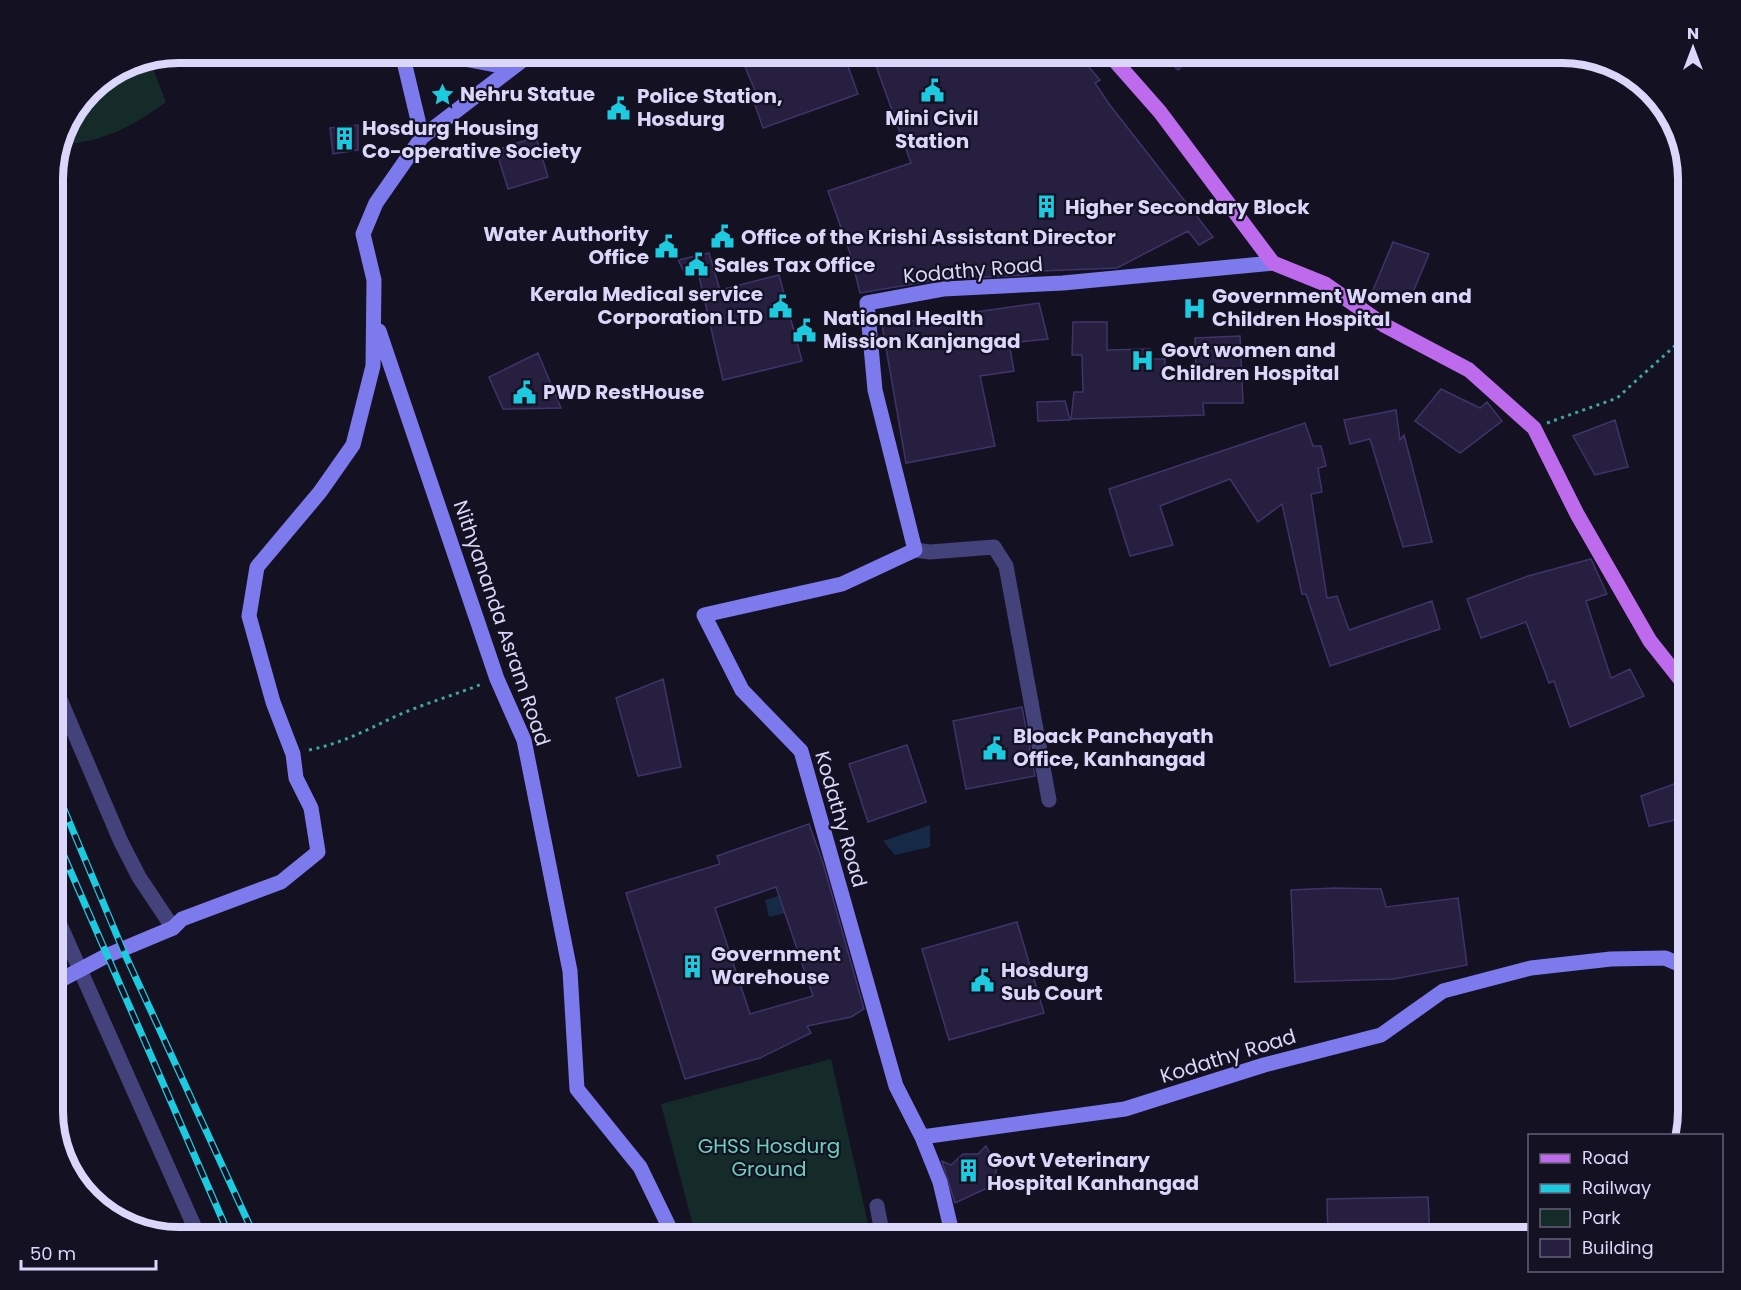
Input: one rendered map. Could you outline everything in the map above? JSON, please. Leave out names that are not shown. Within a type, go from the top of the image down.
[{"type":"main road","points":[[1118,63],[1160,112],[1273,263],[1325,284],[1384,325],[1469,370],[1534,428],[1577,514],[1650,642],[1678,676]]},
{"type":"street","points":[[405,63],[422,137]]},
{"type":"street","points":[[487,63],[511,68]]},
{"type":"street","points":[[63,978],[172,928],[182,919],[281,882],[318,852],[311,808],[296,778],[293,754],[273,702],[249,616],[256,567],[320,492],[353,445],[373,366],[376,322],[374,280],[363,234],[376,202],[422,137],[518,63]]},
{"type":"street","name":"Kodathy Road","points":[[1273,263],[1063,283],[943,289],[867,303],[876,390],[915,549],[842,584],[704,615],[742,690],[801,751],[896,1086],[922,1137],[1125,1109],[1264,1065],[1381,1035],[1443,991],[1531,968],[1611,959],[1665,958],[1678,963]]},
{"type":"street","name":"Nithyananda Asram Road","points":[[376,322],[497,679],[524,740],[570,971],[577,1089],[640,1167],[669,1227]]},
{"type":"street","points":[[915,549],[930,552],[994,548],[1006,566],[1049,800]]},
{"type":"street","points":[[63,706],[121,842],[139,877],[172,928]]},
{"type":"street","points":[[63,931],[194,1227]]},
{"type":"street","points":[[922,1137],[940,1182],[950,1227]]},
{"type":"street","points":[[877,1206],[881,1227]]},
{"type":"path","points":[[1534,428],[1617,398],[1678,344]]},
{"type":"path","points":[[293,754],[331,746],[364,733],[391,718],[497,679]]},
{"type":"green space","points":[[152,66],[166,102],[116,132],[69,143],[75,128],[92,103],[121,79]]},
{"type":"green space","name":"GHSS Hosdurg Ground","points":[[831,1059],[869,1227],[693,1227],[661,1104]]},
{"type":"water","points":[[930,825],[930,847],[895,855],[883,841]]},
{"type":"water","points":[[814,885],[821,905],[769,917],[765,900]]},
{"type":"building","points":[[743,63],[847,63],[858,94],[763,128],[754,102],[759,100]]},
{"type":"building","points":[[875,63],[1085,63],[1100,80],[1095,83],[1109,104],[1213,237],[1199,245],[1188,231],[1117,268],[1041,271],[1026,275],[943,279],[860,293],[851,256],[828,191],[911,163]]},
{"type":"building","points":[[1171,63],[1185,63],[1178,70]]},
{"type":"building","name":"Hosdurg Housing Co-operative Society","points":[[358,125],[358,150],[333,154],[330,128]]},
{"type":"building","points":[[536,137],[548,177],[508,189],[496,150]]},
{"type":"building","points":[[1393,242],[1429,254],[1408,304],[1373,290]]},
{"type":"building","points":[[709,253],[720,290],[779,275],[802,361],[723,380],[698,272],[686,275],[678,260]]},
{"type":"building","points":[[1039,303],[1048,339],[1009,343],[1014,371],[980,376],[995,446],[906,463],[882,325]]},
{"type":"building","points":[[1073,322],[1107,322],[1107,350],[1150,349],[1151,359],[1165,359],[1165,375],[1196,374],[1195,338],[1240,336],[1243,403],[1203,403],[1204,415],[1071,419],[1074,392],[1083,392],[1082,355],[1072,355]]},
{"type":"building","name":"PWD RestHouse","points":[[538,353],[561,408],[503,409],[489,377]]},
{"type":"building","points":[[1441,389],[1480,408],[1487,402],[1502,421],[1460,453],[1415,421]]},
{"type":"building","points":[[1065,401],[1070,420],[1038,421],[1037,402]]},
{"type":"building","points":[[1396,410],[1400,440],[1404,435],[1432,542],[1403,547],[1370,439],[1350,444],[1344,420]]},
{"type":"building","points":[[1615,420],[1628,467],[1595,475],[1573,436]]},
{"type":"building","points":[[1305,423],[1313,446],[1321,446],[1326,466],[1318,468],[1322,492],[1311,494],[1327,598],[1337,596],[1349,630],[1432,601],[1440,629],[1330,666],[1306,594],[1302,594],[1282,504],[1258,522],[1230,479],[1160,506],[1173,545],[1130,556],[1109,489]]},
{"type":"building","points":[[1591,559],[1607,594],[1586,601],[1611,678],[1630,669],[1644,696],[1570,727],[1554,681],[1549,683],[1526,622],[1481,638],[1467,599],[1528,576]]},
{"type":"building","points":[[663,679],[681,767],[638,776],[616,698]]},
{"type":"building","name":"Bloack Panchayath Office, Kanhangad","points":[[1022,707],[1035,776],[966,789],[953,721]]},
{"type":"building","points":[[907,745],[926,802],[868,822],[849,764]]},
{"type":"building","points":[[1678,783],[1678,819],[1649,826],[1641,796]]},
{"type":"building","points":[[809,824],[823,863],[864,1009],[851,1017],[807,1026],[811,1033],[760,1058],[685,1079],[626,893],[720,864],[717,856]],"holes":[[[776,887],[813,996],[750,1014],[715,908]]]},
{"type":"building","points":[[1381,889],[1386,907],[1458,898],[1467,965],[1394,979],[1295,982],[1291,890]]},
{"type":"building","name":"Hosdurg Sub Court","points":[[1017,922],[1044,1013],[949,1040],[922,949]]},
{"type":"building","name":"Govt Veterinary Hospital Kanhangad","points":[[986,1146],[996,1166],[996,1184],[955,1203],[942,1161],[951,1165],[963,1154],[978,1154]]},
{"type":"building","points":[[1428,1197],[1429,1227],[1328,1227],[1327,1199]]},
{"type":"railway","points":[[63,807],[123,950],[250,1227]]},
{"type":"railway","points":[[63,854],[226,1227]]},
{"type":"place","name":"Mini Civil Station","points":[[932,91]]},
{"type":"place","name":"Nehru Statue","points":[[442,94]]},
{"type":"place","name":"Police Station, Hosdurg","points":[[619,108]]},
{"type":"place","name":"Hosdurg Housing Co-operative Society","points":[[344,139]]},
{"type":"place","name":"Higher Secondary Block","points":[[1047,207]]},
{"type":"place","name":"Office of the Krishi Assistant Director","points":[[723,237]]},
{"type":"place","name":"Water Authority Office","points":[[667,246]]},
{"type":"place","name":"Sales Tax Office","points":[[696,265]]},
{"type":"place","name":"Kerala Medical service Corporation LTD","points":[[781,306]]},
{"type":"place","name":"Government Women and Children Hospital","points":[[1194,308]]},
{"type":"place","name":"National Health Mission Kanjangad","points":[[805,330]]},
{"type":"place","name":"Govt women and Children Hospital","points":[[1143,361]]},
{"type":"place","name":"PWD RestHouse","points":[[525,392]]},
{"type":"place","name":"Bloack Panchayath Office, Kanhangad","points":[[995,748]]},
{"type":"place","name":"Government Warehouse","points":[[693,966]]},
{"type":"place","name":"Hosdurg Sub Court","points":[[983,981]]},
{"type":"place","name":"Govt Veterinary Hospital Kanhangad","points":[[969,1171]]}]
